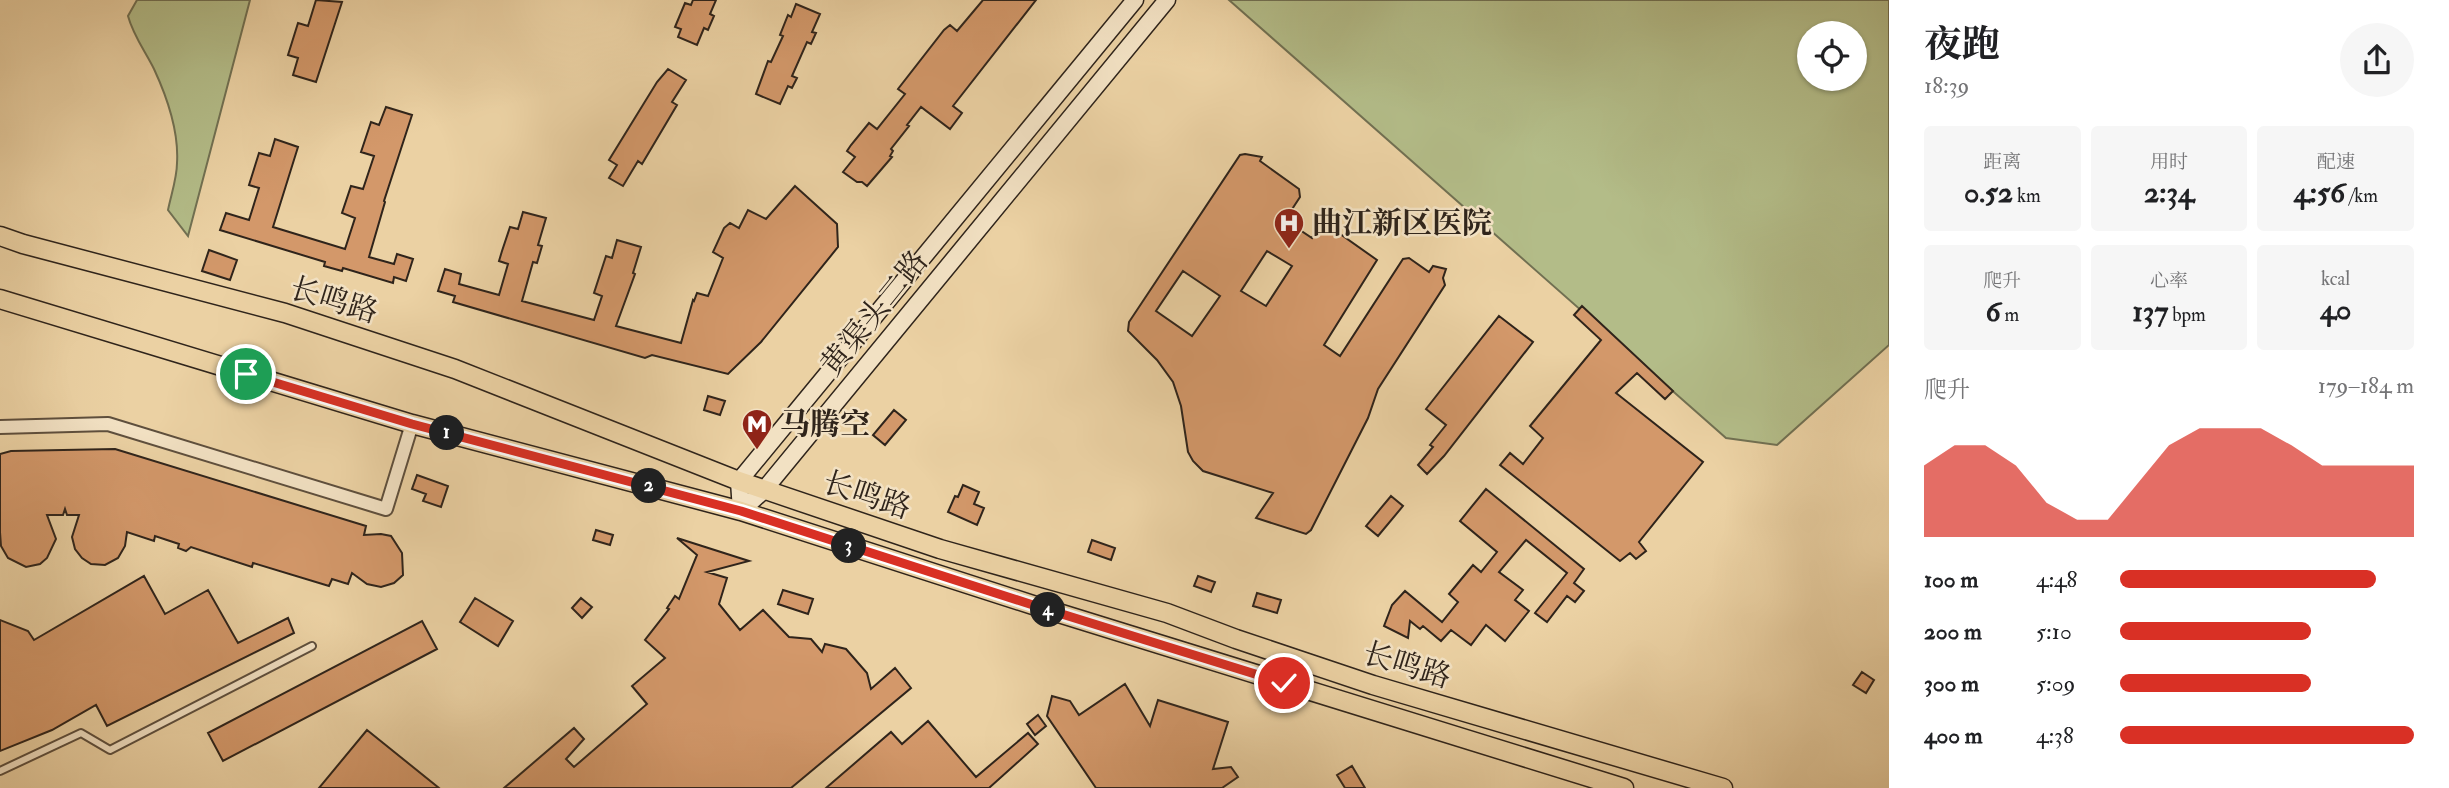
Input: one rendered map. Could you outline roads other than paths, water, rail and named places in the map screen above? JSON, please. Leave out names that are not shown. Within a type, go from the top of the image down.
[{"type":"main road","name":"黄渠头二路","points":[[739,481],[1135,0]]},
{"type":"main road","name":"黄渠头二路","points":[[741,511],[764,490],[1167,0]]},
{"type":"main road","name":"长鸣路","points":[[0,236],[285,313],[455,369],[764,490],[940,548],[1167,613],[1373,685],[1723,788]]},
{"type":"main road","name":"长鸣路","points":[[0,299],[412,424],[741,511],[1036,606],[1624,788]]},
{"type":"main road","points":[[739,481],[741,511]]},
{"type":"street","points":[[0,427],[108,424],[386,509],[412,424]]},
{"type":"lane","points":[[0,771],[81,733],[110,750],[312,646]]},
{"type":"place","name":"曲江新区医院","points":[[1289,250]]},
{"type":"place","name":"马腾空","points":[[757,451]]}]
